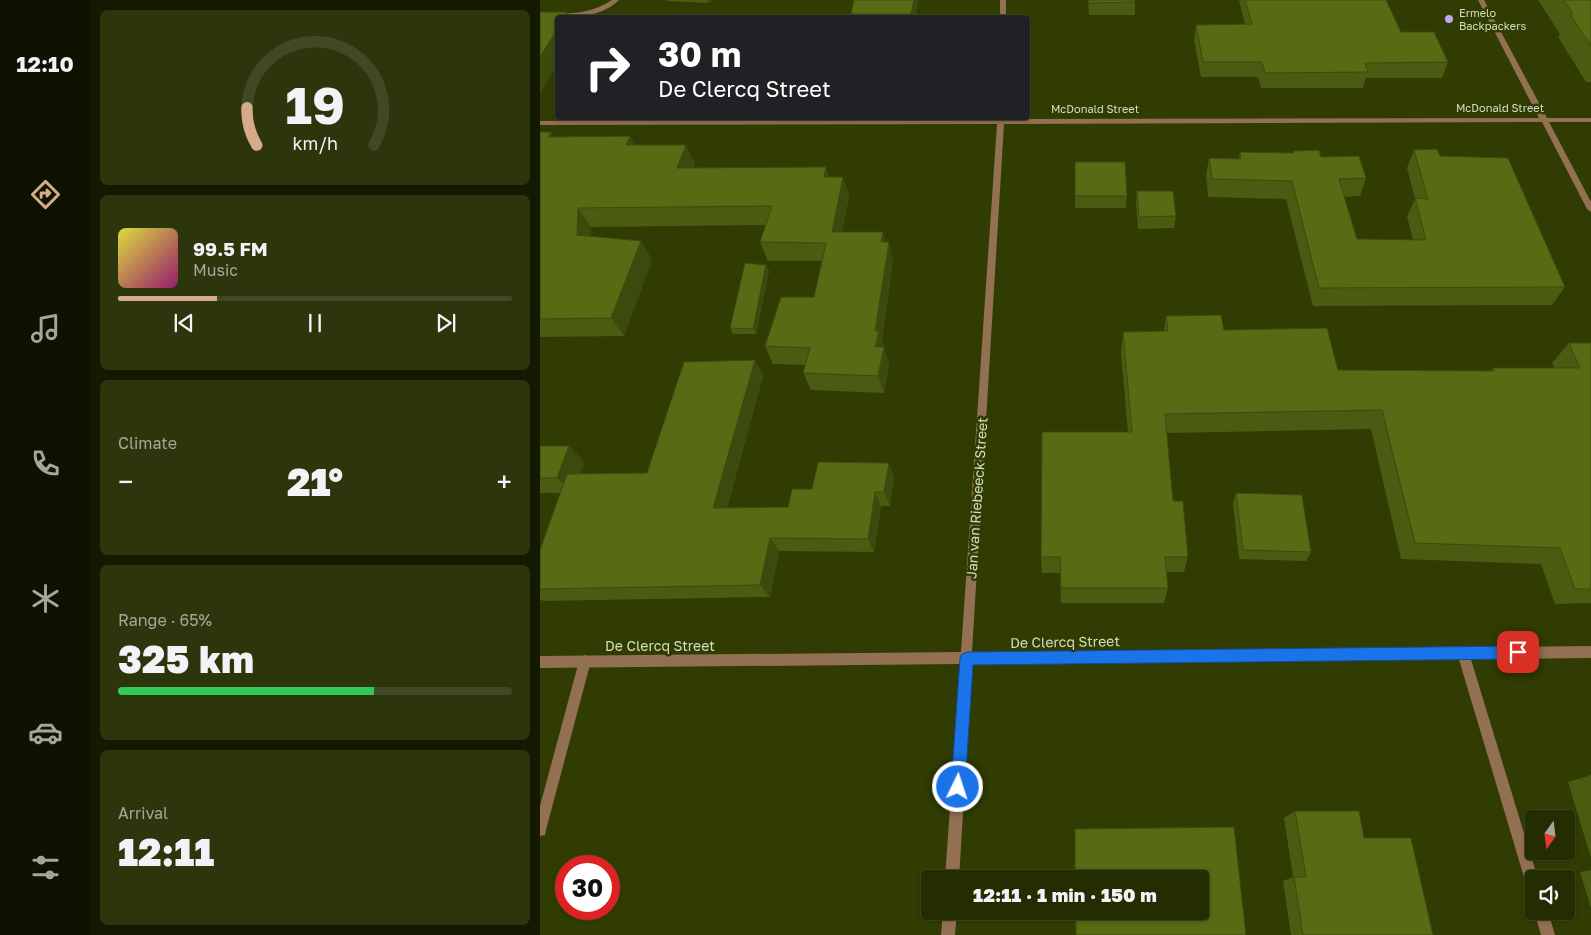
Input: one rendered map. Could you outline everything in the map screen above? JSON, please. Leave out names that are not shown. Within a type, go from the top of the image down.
[{"type":"street","points":[[580,15],[597,12],[616,0]]},
{"type":"street","points":[[1003,0],[1003,15]]},
{"type":"street","points":[[1481,0],[1591,209]]},
{"type":"street","points":[[540,15],[555,15]]},
{"type":"street","name":"McDonald Street","points":[[1030,119],[1591,120]]},
{"type":"street","name":"McDonald Street","points":[[540,123],[886,120]]},
{"type":"street","name":"Jan van Riebeeck Street","points":[[953,870],[1001,120]]},
{"type":"street","name":"De Clercq Street","points":[[540,662],[1591,652]]},
{"type":"street","points":[[1463,653],[1529,870]]},
{"type":"street","points":[[540,830],[585,661]]},
{"type":"street","points":[[948,935],[949,920]]},
{"type":"street","points":[[1544,920],[1548,935]]},
{"type":"building","points":[[854,0],[914,0],[911,14],[851,14]]},
{"type":"building","points":[[1089,0],[1135,0],[1135,2],[1089,3]]},
{"type":"building","points":[[1245,0],[1386,0],[1401,32],[1434,32],[1448,62],[1365,63],[1368,72],[1265,73],[1262,62],[1203,62],[1196,25],[1252,24]]},
{"type":"building","points":[[1564,0],[1591,0],[1591,46],[1570,14],[1573,14]]},
{"type":"building","points":[[540,12],[567,12],[566,15],[555,15],[555,33],[540,57]]},
{"type":"building","points":[[540,132],[551,132],[548,137],[630,136],[626,145],[686,145],[677,168],[826,167],[824,177],[843,177],[832,232],[883,232],[881,242],[889,242],[875,331],[879,331],[875,347],[884,347],[878,376],[803,373],[810,348],[765,346],[781,297],[814,297],[826,243],[760,242],[772,206],[578,208],[577,235],[641,241],[611,318],[540,319]]},
{"type":"building","points":[[1437,149],[1440,156],[1508,158],[1565,287],[1319,288],[1292,181],[1212,179],[1209,158],[1241,159],[1240,152],[1294,153],[1293,151],[1319,150],[1321,157],[1359,156],[1366,178],[1339,179],[1357,239],[1426,240],[1415,198],[1428,199],[1414,150]]},
{"type":"building","points":[[1075,162],[1125,162],[1127,196],[1075,196]]},
{"type":"building","points":[[1137,191],[1173,191],[1176,216],[1139,217]]},
{"type":"building","points":[[745,263],[766,265],[753,329],[730,328]]},
{"type":"building","points":[[1221,315],[1224,330],[1327,328],[1338,370],[1494,371],[1493,368],[1580,368],[1569,343],[1591,343],[1591,589],[1575,589],[1560,548],[1415,543],[1382,410],[1165,414],[1173,501],[1183,501],[1188,557],[1165,557],[1168,588],[1061,588],[1060,557],[1041,557],[1042,432],[1132,432],[1123,332],[1168,331],[1166,316]]},
{"type":"building","points":[[755,360],[713,508],[788,507],[792,489],[812,489],[818,462],[889,463],[884,492],[875,492],[868,539],[770,538],[760,585],[540,589],[540,550],[567,474],[647,473],[684,362]]},
{"type":"building","points":[[540,446],[569,446],[557,478],[540,478]]},
{"type":"building","points":[[1236,493],[1302,495],[1311,552],[1243,550]]},
{"type":"building","points":[[1295,811],[1359,811],[1364,838],[1411,838],[1433,935],[1303,935],[1294,877],[1306,877]]},
{"type":"building","points":[[1234,827],[1246,935],[1076,935],[1076,920],[1209,920],[1209,870],[1075,870],[1075,829]]},
{"type":"place","name":"Ermelo Backpackers","points":[[1449,19]]},
{"type":"route","points":[[958,787],[967,658],[1518,652]]}]
